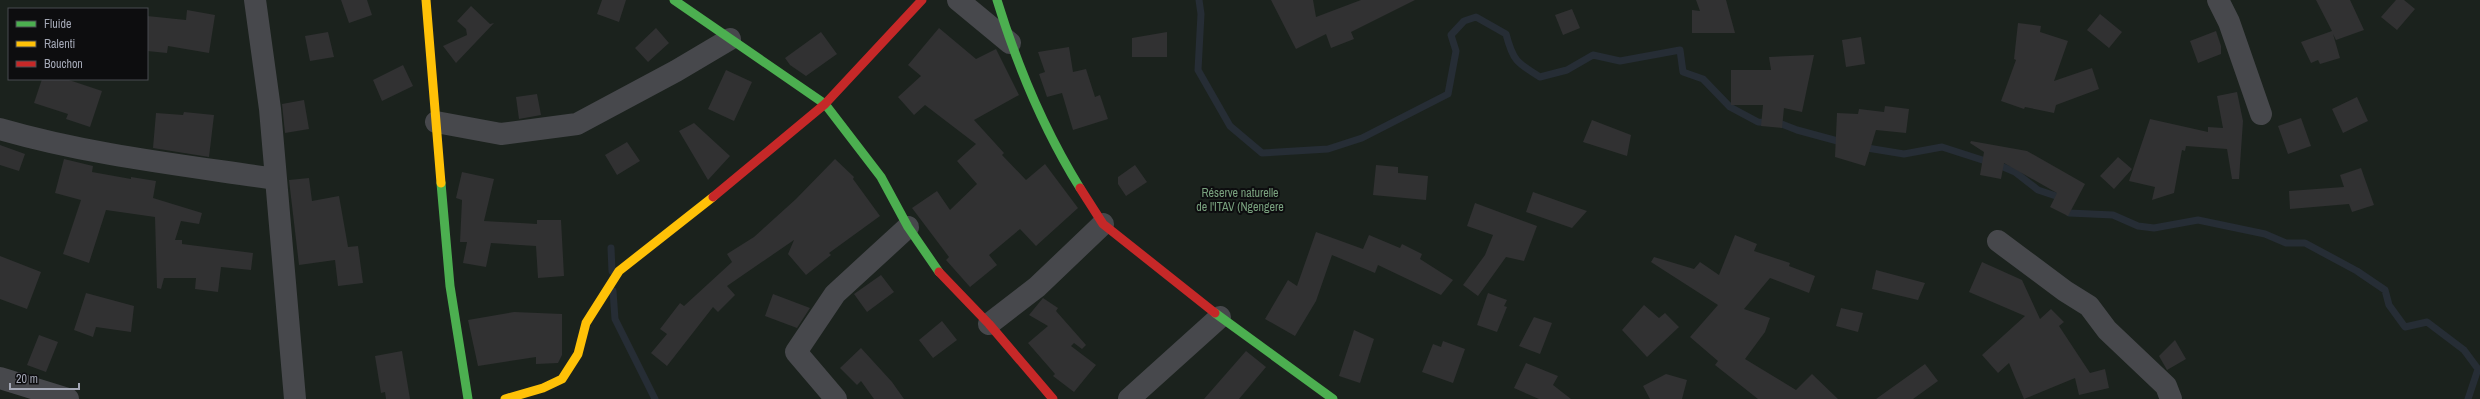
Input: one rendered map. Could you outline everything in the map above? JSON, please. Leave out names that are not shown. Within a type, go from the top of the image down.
[{"type":"street","points":[[255,0],[270,109],[274,179],[295,399]]},
{"type":"street","points":[[426,0],[450,286],[458,347],[468,399]]},
{"type":"street","points":[[674,0],[825,104],[882,177],[908,226],[943,278],[988,324],[1053,399]]},
{"type":"street","points":[[505,399],[542,388],[562,379],[578,354],[586,323],[617,273],[825,104],[922,0]]},
{"type":"street","points":[[958,0],[1010,43]]},
{"type":"street","points":[[997,0],[1010,43],[1058,152],[1103,224],[1220,317],[1333,399]]},
{"type":"street","points":[[2218,0],[2229,22],[2261,114]]},
{"type":"street","points":[[436,122],[501,134],[577,124],[676,71],[730,39]]},
{"type":"street","points":[[0,129],[44,142],[125,157],[274,179]]},
{"type":"street","points":[[988,324],[1037,287],[1103,224]]},
{"type":"street","points":[[836,399],[796,352],[835,294],[908,226]]},
{"type":"street","points":[[1998,241],[2065,291],[2089,306],[2107,330],[2166,386],[2171,399]]},
{"type":"street","points":[[1129,399],[1220,317]]},
{"type":"street","points":[[0,378],[68,399]]},
{"type":"green space","name":"Réserve naturelle de l'ITAV (Ngengere","points":[[0,0],[2480,0],[2480,399],[0,399]]},
{"type":"building","points":[[341,0],[367,0],[372,15],[349,23]]},
{"type":"building","points":[[602,0],[626,0],[619,22],[597,14]]},
{"type":"building","points":[[1271,0],[1313,0],[1316,17],[1361,0],[1415,0],[1351,32],[1354,39],[1331,48],[1326,34],[1296,49]]},
{"type":"building","points":[[1696,0],[1726,0],[1735,33],[1692,33],[1692,10],[1700,11]]},
{"type":"building","points":[[2316,0],[2350,0],[2364,30],[2336,40],[2333,34],[2340,58],[2320,64],[2318,60],[2311,63],[2301,42],[2332,31]]},
{"type":"building","points":[[2396,0],[2404,0],[2415,9],[2397,30],[2381,17]]},
{"type":"building","points":[[471,6],[490,24],[494,23],[456,63],[443,46],[467,35],[466,29],[457,21]]},
{"type":"building","points":[[1572,9],[1580,28],[1563,35],[1555,15]]},
{"type":"building","points":[[187,10],[215,15],[209,53],[168,46],[167,53],[148,51],[148,16],[186,20]]},
{"type":"building","points":[[2100,14],[2122,32],[2109,48],[2087,30]]},
{"type":"building","points":[[2018,23],[2041,26],[2040,32],[2068,41],[2054,81],[2092,68],[2099,89],[2056,105],[2054,113],[2025,107],[2024,109],[2001,101],[2016,60],[2014,59]]},
{"type":"building","points":[[656,28],[669,43],[648,62],[635,48]]},
{"type":"building","points":[[939,28],[976,59],[996,49],[1019,95],[974,120],[1004,153],[1002,155],[1026,180],[1045,164],[1078,208],[1036,246],[1020,229],[989,255],[997,265],[970,287],[946,260],[949,257],[912,208],[937,191],[950,210],[977,184],[957,161],[976,144],[925,105],[914,115],[898,97],[921,76],[908,65]]},
{"type":"building","points":[[2216,31],[2221,46],[2221,54],[2198,63],[2190,41]]},
{"type":"building","points":[[328,32],[334,57],[310,61],[305,36]]},
{"type":"building","points":[[821,32],[837,54],[806,76],[790,65],[785,58]]},
{"type":"building","points":[[1167,32],[1167,57],[1132,57],[1132,38]]},
{"type":"building","points":[[1861,37],[1865,64],[1846,67],[1842,40]]},
{"type":"building","points":[[1069,47],[1073,72],[1086,69],[1095,97],[1100,95],[1108,119],[1073,130],[1062,93],[1047,97],[1039,74],[1045,72],[1038,52]]},
{"type":"building","points":[[1814,55],[1802,112],[1784,108],[1782,128],[1761,126],[1763,105],[1731,105],[1731,70],[1771,70],[1769,57]]},
{"type":"building","points":[[403,65],[413,86],[382,101],[373,80]]},
{"type":"building","points":[[726,70],[752,82],[734,121],[708,109]]},
{"type":"building","points":[[42,80],[69,80],[102,91],[90,127],[66,119],[68,114],[34,103]]},
{"type":"building","points":[[2237,92],[2243,121],[2239,179],[2232,179],[2227,149],[2186,146],[2185,151],[2182,150],[2174,193],[2152,200],[2155,187],[2129,181],[2150,119],[2208,132],[2208,127],[2223,128],[2217,96]]},
{"type":"building","points":[[537,94],[541,115],[519,119],[516,97]]},
{"type":"building","points":[[2357,97],[2368,121],[2343,133],[2332,109]]},
{"type":"building","points":[[304,100],[309,129],[285,133],[282,104]]},
{"type":"building","points":[[1885,106],[1909,109],[1906,133],[1876,130],[1865,166],[1835,157],[1837,113],[1858,114],[1859,109],[1884,112]]},
{"type":"building","points":[[184,112],[214,115],[209,157],[153,148],[156,113],[183,115]]},
{"type":"building","points":[[2301,118],[2311,146],[2288,154],[2278,126]]},
{"type":"building","points":[[1592,120],[1631,135],[1627,156],[1583,142]]},
{"type":"building","points":[[694,123],[730,156],[708,180],[679,131]]},
{"type":"building","points":[[1971,141],[2027,151],[2085,184],[2068,216],[2050,207],[2057,193],[2004,163],[2001,179],[1980,175],[1984,152],[1970,143]]},
{"type":"building","points":[[627,142],[640,161],[617,175],[605,155]]},
{"type":"building","points":[[0,145],[25,154],[19,171],[0,165]]},
{"type":"building","points":[[2118,157],[2132,169],[2114,189],[2100,176]]},
{"type":"building","points":[[64,159],[93,166],[92,172],[131,179],[131,177],[156,181],[153,198],[202,213],[199,224],[181,221],[175,240],[182,240],[182,244],[253,253],[251,270],[221,267],[218,292],[195,289],[196,278],[164,278],[161,289],[157,288],[155,217],[106,210],[89,263],[63,254],[81,200],[55,193]]},
{"type":"building","points":[[835,159],[854,177],[853,179],[880,216],[829,253],[831,255],[806,275],[788,254],[794,240],[727,286],[735,295],[718,312],[713,307],[667,366],[651,353],[667,334],[660,329],[680,303],[684,306],[732,262],[727,254],[754,237],[796,199]]},
{"type":"building","points":[[1135,165],[1147,182],[1126,196],[1118,184],[1118,177]]},
{"type":"building","points":[[1376,165],[1398,167],[1398,173],[1428,176],[1426,200],[1373,195]]},
{"type":"building","points":[[2361,168],[2374,205],[2352,212],[2349,204],[2290,209],[2289,191],[2344,187],[2340,175]]},
{"type":"building","points":[[462,172],[494,179],[484,221],[537,224],[537,220],[561,220],[564,276],[538,278],[536,246],[491,243],[486,267],[463,263],[467,242],[460,242],[462,200],[456,198]]},
{"type":"building","points":[[309,178],[312,201],[339,196],[348,247],[358,246],[363,283],[338,286],[335,260],[299,265],[289,180]]},
{"type":"building","points":[[1533,192],[1587,211],[1572,228],[1526,212]]},
{"type":"building","points":[[1475,203],[1537,226],[1524,261],[1506,257],[1478,296],[1463,285],[1485,255],[1493,235],[1467,226]]},
{"type":"building","points":[[1316,232],[1363,249],[1369,235],[1400,248],[1402,244],[1422,254],[1420,259],[1453,280],[1441,295],[1378,265],[1375,273],[1332,255],[1316,301],[1295,336],[1265,319],[1288,280],[1297,286]]},
{"type":"building","points":[[1735,235],[1757,244],[1754,251],[1790,263],[1789,266],[1815,276],[1809,293],[1770,278],[1744,309],[1770,318],[1765,332],[1745,359],[1796,390],[1812,374],[1838,399],[1758,399],[1715,365],[1718,361],[1690,337],[1718,305],[1651,262],[1654,257],[1694,269],[1700,262],[1719,275]]},
{"type":"building","points":[[0,256],[41,272],[27,309],[0,299]]},
{"type":"building","points":[[1982,262],[2022,280],[2040,319],[2051,309],[2064,322],[2059,326],[2090,373],[2105,369],[2109,388],[2079,395],[2075,378],[2024,399],[2009,363],[1998,373],[1982,355],[2025,316],[1969,292]]},
{"type":"building","points":[[1876,270],[1925,283],[1918,300],[1872,289]]},
{"type":"building","points":[[881,275],[894,292],[867,312],[854,294]]},
{"type":"building","points":[[86,293],[134,306],[131,332],[96,327],[93,337],[74,330]]},
{"type":"building","points":[[1488,293],[1507,300],[1504,306],[1507,307],[1497,332],[1477,325]]},
{"type":"building","points":[[773,294],[810,308],[797,328],[765,316]]},
{"type":"building","points":[[1043,298],[1058,308],[1056,311],[1086,345],[1082,349],[1074,343],[1071,346],[1096,365],[1074,392],[1053,376],[1055,374],[1028,343],[1048,326],[1029,315]]},
{"type":"building","points":[[1644,305],[1659,318],[1665,313],[1679,327],[1647,357],[1622,330]]},
{"type":"building","points":[[1841,308],[1863,313],[1858,332],[1836,326]]},
{"type":"building","points":[[514,312],[562,314],[562,355],[558,363],[536,364],[536,357],[478,366],[468,320]]},
{"type":"building","points":[[1534,317],[1552,323],[1540,354],[1519,346]]},
{"type":"building","points":[[942,321],[957,340],[933,358],[919,340]]},
{"type":"building","points":[[1354,330],[1374,339],[1360,383],[1339,376]]},
{"type":"building","points":[[39,335],[58,342],[46,372],[27,365]]},
{"type":"building","points":[[2175,340],[2186,359],[2167,370],[2159,356]]},
{"type":"building","points":[[1443,341],[1465,349],[1453,383],[1422,372],[1433,344],[1441,347]]},
{"type":"building","points":[[861,348],[892,382],[904,399],[874,399],[861,381],[857,385],[840,368]]},
{"type":"building","points":[[402,351],[410,399],[386,399],[385,392],[381,393],[375,356]]},
{"type":"building","points":[[1246,351],[1266,367],[1239,399],[1204,399]]},
{"type":"building","points":[[1526,363],[1558,376],[1553,385],[1571,399],[1539,399],[1514,388]]},
{"type":"building","points":[[1925,364],[1938,381],[1913,399],[1876,399]]},
{"type":"building","points":[[1666,374],[1687,380],[1682,399],[1650,399],[1643,386]]},
{"type":"waterway","points":[[1199,0],[1201,14],[1198,70],[1230,126],[1262,153],[1328,149],[1362,138],[1448,94],[1456,51],[1451,35],[1464,21],[1476,17],[1506,34],[1511,50],[1517,60],[1540,77],[1567,70],[1593,55],[1620,61],[1680,50],[1683,72],[1703,79],[1730,107],[1758,122],[1779,123],[1797,130],[1845,143]]},
{"type":"waterway","points":[[1861,147],[1904,154],[1942,147],[2015,172],[2038,190],[2062,198],[2069,213],[2113,215],[2138,226],[2154,228],[2198,220],[2265,234],[2286,243],[2305,243],[2357,271],[2385,290],[2389,305],[2405,327],[2427,322],[2464,350],[2478,369],[2468,399]]},
{"type":"waterway","points":[[611,248],[612,271]]},
{"type":"waterway","points":[[613,291],[615,319],[655,399]]},
{"type":"traffic: fast","points":[[674,0],[825,104],[881,177],[908,227],[939,272]]},
{"type":"traffic: fast","points":[[997,0],[1013,49],[1032,97],[1067,166],[1080,188]]},
{"type":"traffic: fast","points":[[441,183],[450,286],[468,399]]},
{"type":"traffic: fast","points":[[1215,313],[1333,399]]},
{"type":"traffic: slow","points":[[426,0],[441,183]]},
{"type":"traffic: slow","points":[[505,399],[543,388],[562,379],[578,354],[586,323],[619,271],[713,197]]},
{"type":"traffic: jam","points":[[713,197],[825,104],[922,0]]},
{"type":"traffic: jam","points":[[1080,188],[1103,224],[1215,313]]},
{"type":"traffic: jam","points":[[939,272],[989,324],[1053,399]]}]
